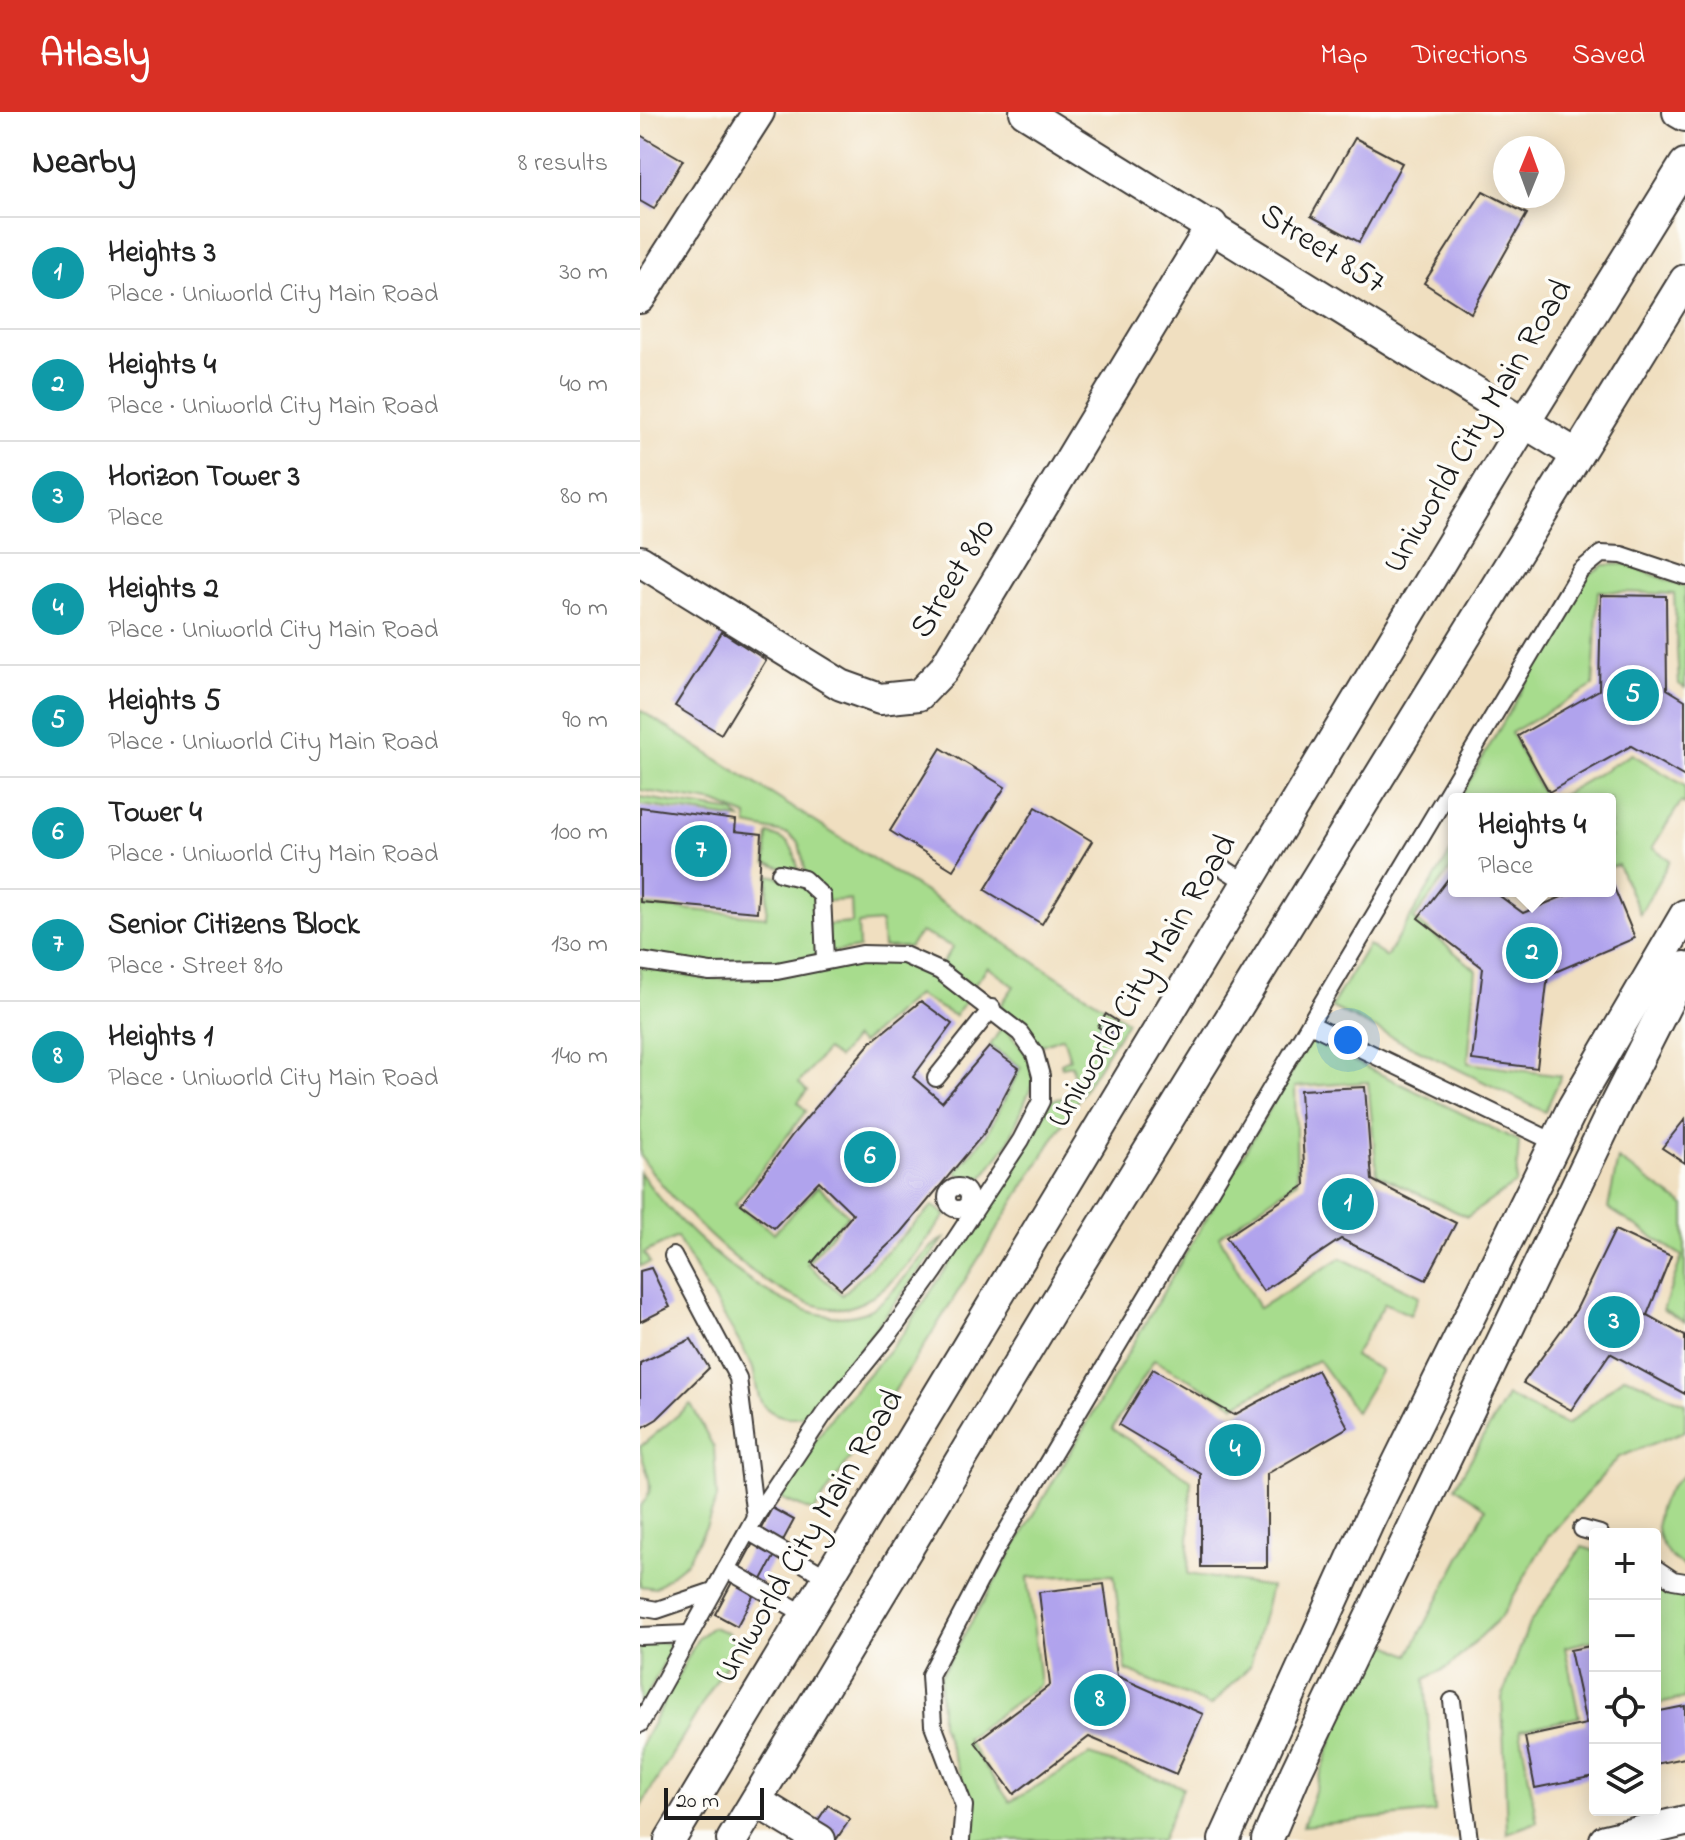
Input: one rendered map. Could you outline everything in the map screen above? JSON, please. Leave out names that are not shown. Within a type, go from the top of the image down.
[{"type":"street","points":[[640,298],[759,112]]},
{"type":"street","name":"Street 857","points":[[1025,112],[1212,225],[1577,455]]},
{"type":"street","points":[[1678,112],[1685,116]]},
{"type":"street","name":"Uniworld City Main Road","points":[[670,1840],[808,1616],[1525,422],[1685,164]]},
{"type":"street","name":"Street 810","points":[[640,561],[841,685],[880,699],[919,695],[943,670],[1212,225]]},
{"type":"street","points":[[732,1840],[1068,1282],[1685,280]]},
{"type":"street","points":[[1224,1840],[1369,1521],[1556,1143],[1685,915]]},
{"type":"street","points":[[1267,1840],[1296,1772],[1616,1103],[1685,967]]},
{"type":"street","points":[[1023,1255],[1068,1282]]},
{"type":"street","points":[[756,1801],[820,1840]]},
{"type":"street","points":[[1605,1840],[1685,1821]]},
{"type":"lane","points":[[961,1840],[964,1806],[933,1725],[930,1675],[996,1549],[1580,571],[1601,554],[1622,555],[1685,576]]},
{"type":"lane","points":[[1220,866],[1247,883]]},
{"type":"lane","points":[[780,873],[804,879],[822,896],[825,959]]},
{"type":"lane","points":[[640,961],[710,972],[763,971],[862,954],[904,955],[940,971],[992,1008],[1020,1033],[1035,1054],[1041,1076],[1041,1101],[1021,1140],[970,1207],[917,1296],[824,1414],[752,1524],[640,1724]]},
{"type":"lane","points":[[936,1078],[992,1008]]},
{"type":"lane","points":[[1310,1024],[1556,1143]]},
{"type":"lane","points":[[673,1256],[738,1378],[752,1524],[830,1579]]},
{"type":"lane","points":[[1582,1529],[1589,1531]]},
{"type":"lane","points":[[726,1569],[808,1616]]},
{"type":"lane","points":[[1661,1572],[1673,1580],[1685,1582]]},
{"type":"lane","points":[[640,1607],[657,1610],[713,1591]]},
{"type":"lane","points":[[640,1636],[689,1634]]},
{"type":"lane","points":[[1452,1701],[1469,1840]]},
{"type":"green space","points":[[1626,564],[1685,587],[1685,688],[1679,684],[1674,594],[1598,591],[1593,686],[1511,733],[1542,793],[1462,793],[1588,575],[1604,565]]},
{"type":"green space","points":[[640,710],[1127,1021],[917,1357],[814,1512],[782,1499],[779,1494],[835,1412],[900,1338],[1031,1141],[1051,1100],[1076,1096],[1072,1065],[1062,1067],[1061,1063],[1070,1059],[1063,1037],[1039,1046],[1000,1006],[1014,986],[988,967],[973,986],[941,965],[953,947],[921,932],[909,947],[883,947],[881,922],[858,924],[859,948],[829,953],[828,925],[852,923],[851,900],[827,901],[806,874],[799,843],[788,834],[747,825],[747,816],[716,803],[640,790]]},
{"type":"green space","points":[[1632,754],[1685,786],[1685,804],[1681,802],[1652,848],[1670,860],[1640,914],[1616,866],[1616,793],[1565,793]]},
{"type":"green space","points":[[640,797],[733,812],[741,819],[640,805]]},
{"type":"green space","points":[[768,834],[783,839],[791,847],[799,873],[766,863]]},
{"type":"green space","points":[[1448,857],[1448,873],[1414,919],[1476,970],[1468,1063],[1561,1076],[1545,1112],[1331,1007],[1368,945],[1386,957]]},
{"type":"green space","points":[[769,875],[800,882],[817,898],[820,955],[774,963],[730,964],[640,954],[640,905],[766,917]]},
{"type":"green space","points":[[861,959],[901,959],[967,999],[955,1016],[917,995],[861,1044],[854,1038],[838,1058],[826,1050],[799,1083],[807,1091],[798,1102],[806,1111],[735,1204],[774,1233],[818,1186],[848,1215],[807,1264],[842,1295],[933,1206],[946,1215],[908,1264],[886,1286],[861,1303],[834,1308],[803,1301],[771,1284],[738,1260],[679,1204],[640,1155],[640,967],[705,979],[773,978]]},
{"type":"green space","points":[[1003,1025],[1029,1058],[1036,1075],[1009,1141],[975,1188],[956,1172],[987,1134],[1021,1067],[990,1046]]},
{"type":"green space","points":[[1310,1040],[1519,1141],[1516,1183],[1467,1217],[1377,1174],[1368,1082],[1295,1087],[1297,1181],[1219,1236],[1259,1308],[1341,1258],[1419,1296],[1410,1315],[1385,1303],[1354,1356],[1381,1370],[1356,1412],[1318,1360],[1235,1405],[1154,1360],[1112,1429],[1191,1480],[1188,1574],[1271,1587],[1250,1666],[1211,1706],[1126,1670],[1114,1575],[1028,1577],[1040,1684],[966,1739],[1010,1802],[1090,1755],[1183,1787],[1162,1840],[971,1840],[972,1806],[941,1724],[940,1676]]},
{"type":"green space","points":[[1618,1159],[1685,1206],[1685,1322],[1663,1310],[1682,1256],[1608,1208]]},
{"type":"green space","points":[[640,1172],[680,1221],[740,1273],[773,1295],[806,1310],[837,1317],[865,1312],[877,1305],[927,1252],[944,1239],[811,1412],[794,1417],[782,1416],[762,1403],[752,1366],[677,1237],[644,1253],[650,1263],[640,1266]]},
{"type":"green space","points":[[1625,1376],[1685,1403],[1685,1431],[1619,1457],[1547,1538],[1502,1616],[1450,1666],[1425,1679],[1435,1812],[1303,1826],[1337,1726],[1382,1642],[1409,1655],[1486,1508],[1455,1487],[1507,1396],[1567,1425]]},
{"type":"green space","points":[[691,1404],[714,1448],[717,1498],[706,1527],[686,1563],[655,1588],[640,1586],[640,1506],[646,1499],[650,1485],[640,1447]]},
{"type":"green space","points":[[1685,1474],[1685,1567],[1663,1546],[1661,1528],[1658,1528],[1659,1509],[1673,1485]]},
{"type":"green space","points":[[1582,1547],[1589,1549],[1589,1641],[1565,1647],[1579,1717],[1520,1730],[1537,1822],[1507,1833],[1502,1698],[1529,1624]]},
{"type":"green space","points":[[1661,1587],[1670,1594],[1685,1595],[1685,1698],[1661,1704]]},
{"type":"green space","points":[[712,1627],[729,1633],[736,1648],[640,1808],[640,1747],[698,1638]]},
{"type":"green space","points":[[655,1640],[673,1645],[640,1709],[640,1644]]},
{"type":"building","points":[[640,135],[683,160],[654,209],[640,201]]},
{"type":"building","points":[[1355,138],[1402,163],[1359,242],[1311,216]]},
{"type":"building","points":[[1483,191],[1493,196],[1493,208],[1516,208],[1527,214],[1471,313],[1424,283]]},
{"type":"building","points":[[1601,595],[1666,596],[1667,689],[1685,700],[1685,777],[1631,746],[1549,792],[1518,736],[1599,690]]},
{"type":"building","points":[[722,632],[766,660],[721,734],[675,706]]},
{"type":"building","points":[[941,748],[1005,787],[953,870],[890,831]]},
{"type":"building","points":[[640,807],[736,820],[735,831],[762,834],[757,912],[640,902]]},
{"type":"building","points":[[1036,807],[1092,841],[1042,924],[985,890]]},
{"type":"building","points":[[1448,879],[1448,897],[1501,897],[1523,913],[1562,897],[1616,897],[1616,892],[1635,938],[1548,975],[1537,1068],[1472,1060],[1483,968],[1418,918]]},
{"type":"building","points":[[921,1001],[952,1024],[913,1077],[942,1102],[989,1047],[1019,1068],[985,1132],[901,1233],[841,1289],[812,1263],[853,1214],[819,1181],[774,1228],[741,1204],[793,1134],[871,1042]]},
{"type":"building","points":[[1106,1014],[1117,1021],[1110,1034],[1098,1027]]},
{"type":"building","points":[[1365,1087],[1372,1180],[1456,1223],[1426,1280],[1341,1239],[1263,1291],[1226,1237],[1305,1185],[1300,1090]]},
{"type":"building","points":[[1685,1119],[1685,1163],[1662,1148]]},
{"type":"building","points":[[1615,1230],[1671,1256],[1647,1315],[1685,1336],[1685,1394],[1610,1353],[1571,1410],[1523,1383],[1576,1310]]},
{"type":"building","points":[[651,1268],[670,1307],[640,1322],[640,1271]]},
{"type":"building","points":[[691,1339],[709,1368],[657,1419],[640,1429],[640,1363]]},
{"type":"building","points":[[1153,1369],[1234,1415],[1317,1370],[1348,1427],[1267,1474],[1267,1567],[1201,1567],[1201,1474],[1119,1425]]},
{"type":"building","points":[[772,1508],[794,1520],[737,1626],[715,1614]]},
{"type":"building","points":[[1104,1584],[1117,1676],[1203,1714],[1176,1774],[1089,1737],[1014,1794],[975,1742],[1050,1685],[1039,1592]]},
{"type":"building","points":[[1589,1646],[1589,1777],[1535,1788],[1525,1737],[1586,1724],[1570,1650]]},
{"type":"building","points":[[1685,1706],[1685,1758],[1661,1763],[1661,1711]]},
{"type":"building","points":[[828,1805],[850,1819],[836,1840],[805,1840]]},
{"type":"place","name":"Heights 5","points":[[1633,695]]},
{"type":"place","name":"Senior Citizens Block","points":[[701,851]]},
{"type":"place","name":"Heights 4","points":[[1532,953]]},
{"type":"place","name":"Tower 4","points":[[870,1157]]},
{"type":"place","name":"Heights 3","points":[[1348,1204]]},
{"type":"place","name":"Horizon Tower 3","points":[[1614,1322]]},
{"type":"place","name":"Heights 2","points":[[1235,1450]]},
{"type":"place","name":"Heights 1","points":[[1100,1700]]}]
